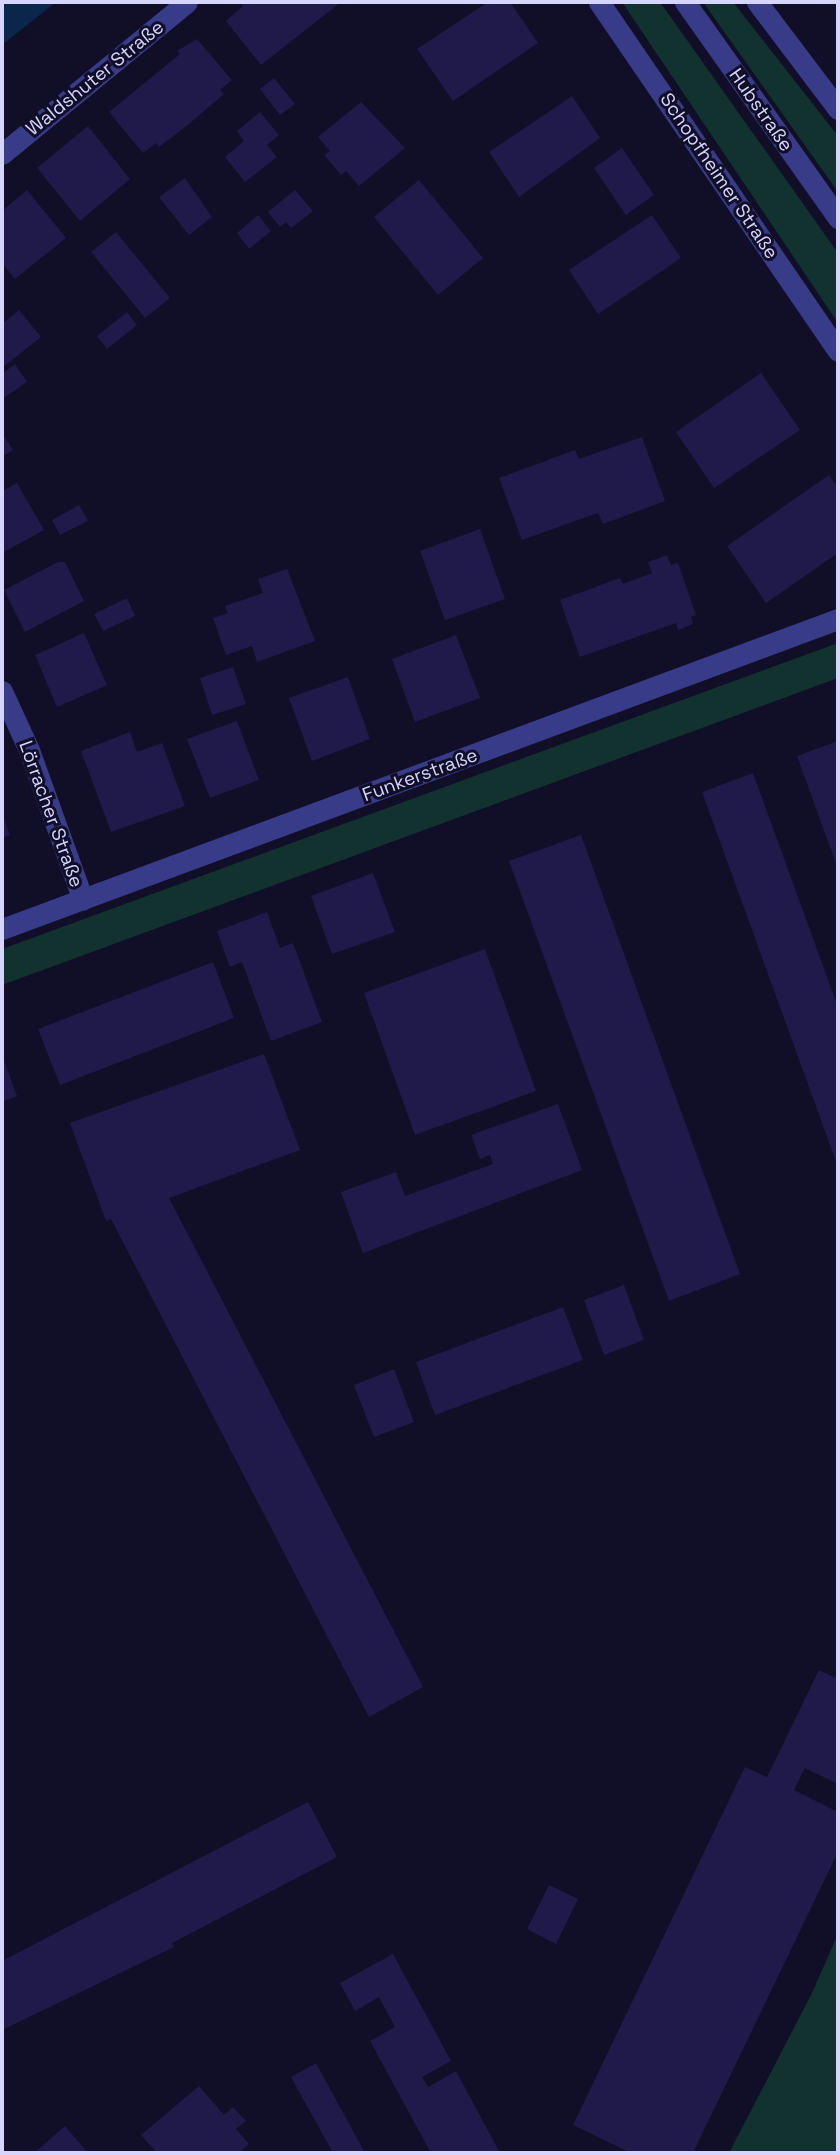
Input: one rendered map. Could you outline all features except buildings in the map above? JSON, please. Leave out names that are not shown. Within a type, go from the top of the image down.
[{"type":"street","name":"Waldshuter Straße","points":[[2,154],[187,2]]},
{"type":"street","name":"Schopfheimer Straße","points":[[599,2],[838,351]]},
{"type":"street","name":"Hubstraße","points":[[685,2],[838,218]]},
{"type":"street","points":[[757,2],[838,110]]},
{"type":"street","name":"Funkerstraße","points":[[2,929],[838,619]]},
{"type":"street","name":"Lörracher Straße","points":[[2,691],[29,750],[83,900]]},
{"type":"green space","points":[[622,2],[660,2],[838,253],[838,323]]},
{"type":"green space","points":[[703,2],[733,2],[838,136],[838,192]]},
{"type":"green space","points":[[838,643],[838,678],[2,985],[2,949]]},
{"type":"green space","points":[[838,1934],[838,2153],[729,2153],[812,1993]]},
{"type":"water","points":[[7,2],[56,2],[2,45],[2,6]]}]
